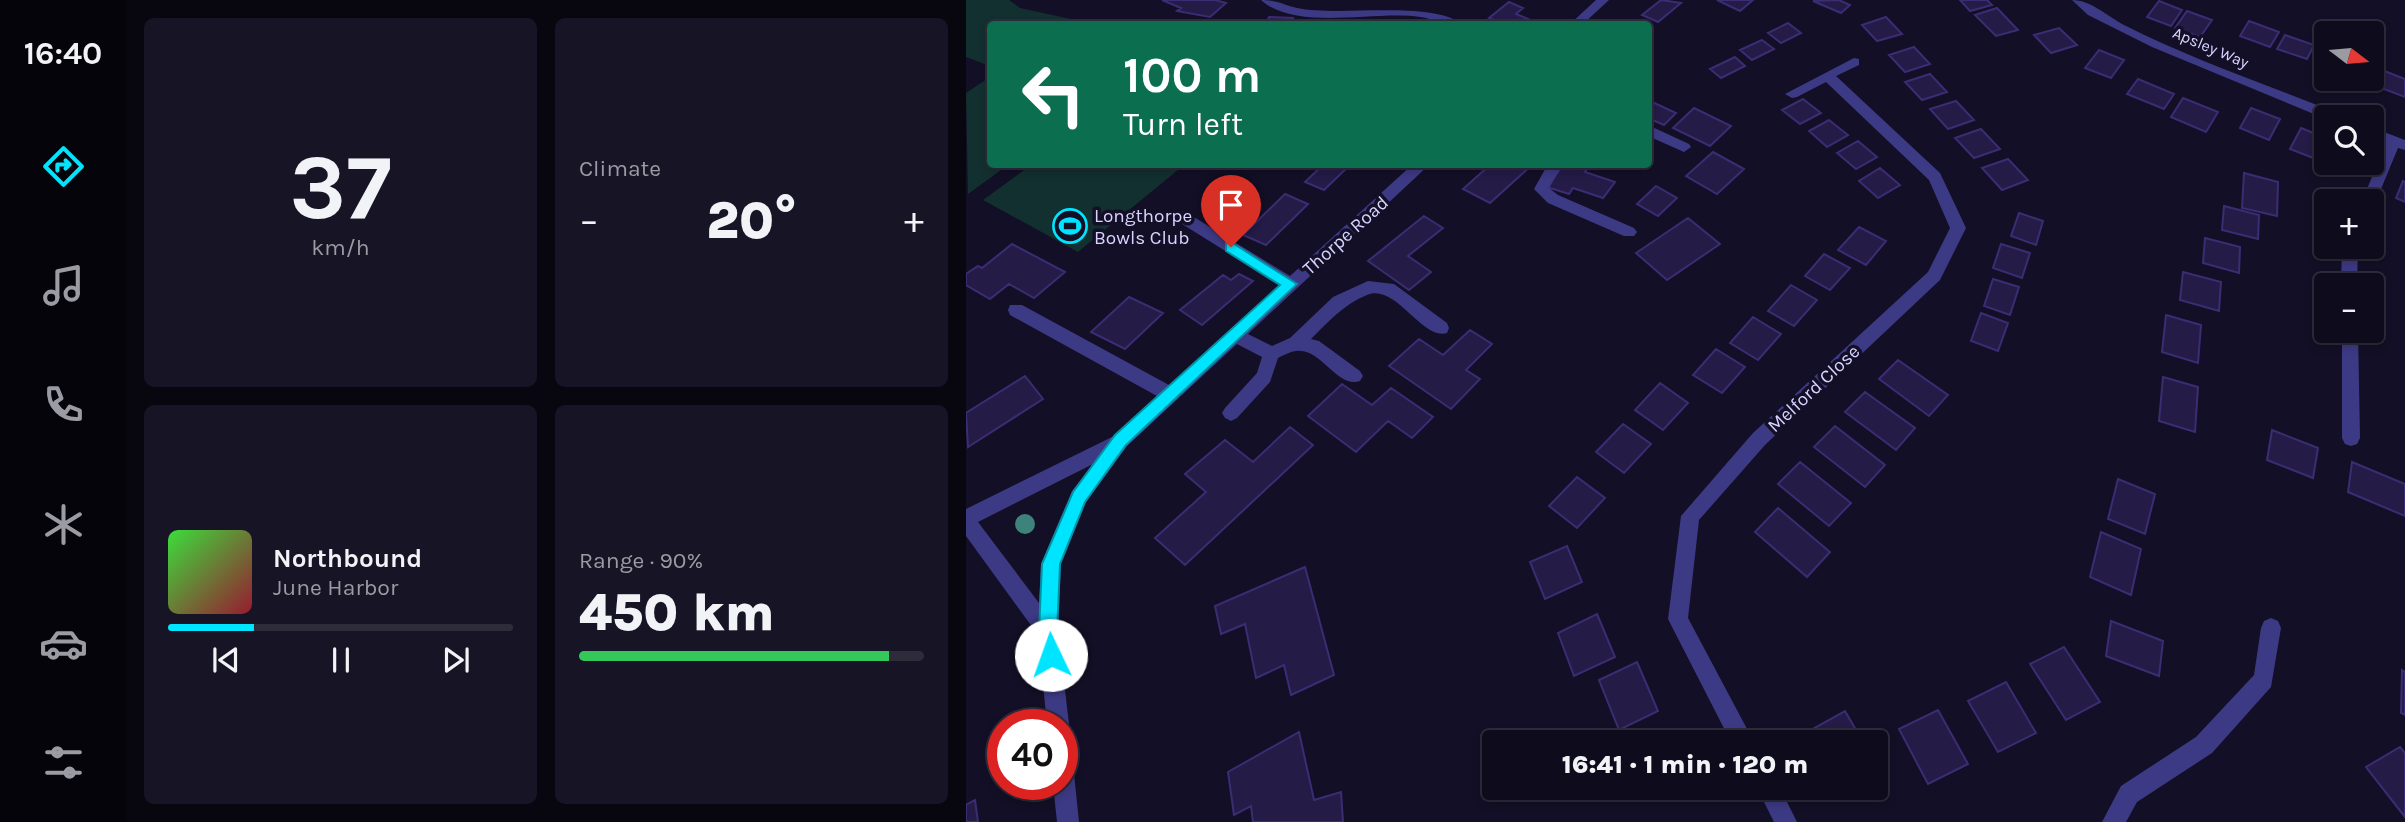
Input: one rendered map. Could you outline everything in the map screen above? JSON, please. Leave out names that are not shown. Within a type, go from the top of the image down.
[{"type":"street","points":[[1266,0],[1296,12],[1422,7],[1450,21]]},
{"type":"street","points":[[1579,21],[1603,0]]},
{"type":"street","name":"Apsley Way","points":[[2078,0],[2082,6],[2116,26],[2314,108]]},
{"type":"street","points":[[1791,94],[1854,62]]},
{"type":"street","name":"Melford Close","points":[[1737,730],[1678,619],[1690,516],[1759,439],[1934,276],[1958,228],[1934,177],[1828,76]]},
{"type":"street","points":[[1652,132],[1684,148]]},
{"type":"street","points":[[2376,189],[2400,144]]},
{"type":"street","name":"Thorpe Road","points":[[1056,709],[1048,631],[1051,564],[1079,498],[1121,440],[1419,168]]},
{"type":"street","points":[[1554,168],[1541,189],[1553,199],[1629,232]]},
{"type":"street","points":[[1179,215],[1290,284]]},
{"type":"street","points":[[1231,414],[1264,377],[1271,354],[1296,343],[1339,302],[1368,287],[1388,288],[1441,328]]},
{"type":"street","points":[[1016,310],[1171,394]]},
{"type":"street","points":[[1235,335],[1271,354]]},
{"type":"street","points":[[1296,343],[1313,346],[1354,376]]},
{"type":"street","points":[[2350,343],[2351,438]]},
{"type":"street","points":[[1048,631],[966,520],[1121,440]]},
{"type":"street","points":[[2113,822],[2129,794],[2204,745],[2264,680],[2272,628]]},
{"type":"street","points":[[1066,800],[1068,822]]},
{"type":"street","points":[[1774,800],[1786,822]]},
{"type":"green space","points":[[966,0],[1009,0],[1020,8],[1080,21],[987,21],[987,65],[966,57]]},
{"type":"green space","points":[[987,79],[987,168],[1004,168],[968,194],[966,93]]},
{"type":"green space","name":"Longthorpe Bowls Club","points":[[1027,168],[1180,168],[1078,252],[983,200]]},
{"type":"building","points":[[1162,0],[1215,0],[1226,3],[1210,17],[1177,11],[1181,8]]},
{"type":"building","points":[[1661,0],[1681,3],[1658,22],[1642,15]]},
{"type":"building","points":[[1717,0],[1753,0],[1740,11]]},
{"type":"building","points":[[1839,0],[1850,5],[1841,13],[1813,1]]},
{"type":"building","points":[[1960,0],[1987,0],[1992,5],[1970,11]]},
{"type":"building","points":[[2159,1],[2182,10],[2171,26],[2147,17]]},
{"type":"building","points":[[1509,2],[1523,8],[1516,14],[1533,21],[1496,21],[1489,18]]},
{"type":"building","points":[[1997,8],[2018,30],[1996,36],[1975,15]]},
{"type":"building","points":[[2187,11],[2212,20],[2200,37],[2175,28]]},
{"type":"building","points":[[1269,17],[1293,18],[1292,21],[1267,21]]},
{"type":"building","points":[[1886,17],[1902,34],[1877,41],[1862,25]]},
{"type":"building","points":[[2249,21],[2279,32],[2270,47],[2240,36]]},
{"type":"building","points":[[1788,23],[1801,33],[1781,43],[1768,33]]},
{"type":"building","points":[[2059,28],[2077,45],[2051,53],[2034,35]]},
{"type":"building","points":[[2285,35],[2314,45],[2307,59],[2277,49]]},
{"type":"building","points":[[1762,40],[1774,49],[1752,60],[1740,50]]},
{"type":"building","points":[[1914,47],[1930,64],[1905,72],[1889,55]]},
{"type":"building","points":[[2099,50],[2124,60],[2111,78],[2085,68]]},
{"type":"building","points":[[1735,57],[1745,66],[1721,78],[1710,69]]},
{"type":"building","points":[[2384,71],[2405,79],[2405,97],[2384,89]]},
{"type":"building","points":[[1930,74],[1947,92],[1922,100],[1905,82]]},
{"type":"building","points":[[2138,79],[2174,94],[2164,109],[2127,94]]},
{"type":"building","points":[[2183,98],[2218,112],[2206,132],[2171,117]]},
{"type":"building","points":[[1803,99],[1821,113],[1800,124],[1782,110]]},
{"type":"building","points":[[1956,101],[1974,120],[1948,129],[1930,109]]},
{"type":"building","points":[[1652,102],[1676,113],[1664,125],[1652,120]]},
{"type":"building","points":[[1694,108],[1731,126],[1710,146],[1673,128]]},
{"type":"building","points":[[2251,108],[2280,119],[2269,140],[2240,128]]},
{"type":"building","points":[[1829,120],[1848,135],[1827,147],[1809,131]]},
{"type":"building","points":[[2301,128],[2314,133],[2314,158],[2290,149]]},
{"type":"building","points":[[1981,129],[2000,149],[1974,158],[1955,138]]},
{"type":"building","points":[[1858,141],[1877,157],[1856,169],[1837,153]]},
{"type":"building","points":[[1713,152],[1744,169],[1717,194],[1686,176]]},
{"type":"building","points":[[2008,159],[2028,180],[2002,190],[1982,168]]},
{"type":"building","points":[[1320,168],[1347,168],[1324,190],[1305,182]]},
{"type":"building","points":[[1487,168],[1529,168],[1490,203],[1463,189]]},
{"type":"building","points":[[1561,168],[1588,168],[1585,172],[1615,182],[1603,198],[1573,188],[1569,194],[1547,187]]},
{"type":"building","points":[[1880,168],[1900,185],[1878,198],[1859,181]]},
{"type":"building","points":[[2244,173],[2278,182],[2277,216],[2242,208]]},
{"type":"building","points":[[2403,181],[2405,182],[2405,202],[2396,198]]},
{"type":"building","points":[[1656,186],[1677,198],[1658,216],[1637,204]]},
{"type":"building","points":[[1285,194],[1308,204],[1266,245],[1243,235]]},
{"type":"building","points":[[2224,206],[2259,215],[2258,239],[2222,230]]},
{"type":"building","points":[[2019,213],[2043,221],[2036,245],[2011,236]]},
{"type":"building","points":[[1424,216],[1443,228],[1408,256],[1431,272],[1409,290],[1368,261]]},
{"type":"building","points":[[1688,218],[1720,244],[1667,280],[1636,253]]},
{"type":"building","points":[[1859,227],[1886,241],[1866,265],[1838,250]]},
{"type":"building","points":[[2205,238],[2240,247],[2239,273],[2203,263]]},
{"type":"building","points":[[1012,244],[1065,272],[1034,298],[1009,284],[990,299],[966,285],[966,274],[978,266],[982,268]]},
{"type":"building","points":[[2001,244],[2030,253],[2022,278],[1993,268]]},
{"type":"building","points":[[1824,254],[1850,268],[1830,290],[1805,276]]},
{"type":"building","points":[[2183,272],[2221,282],[2219,311],[2180,300]]},
{"type":"building","points":[[1239,274],[1253,281],[1202,325],[1180,310],[1223,275],[1231,280]]},
{"type":"building","points":[[1993,279],[2019,287],[2010,315],[1984,306]]},
{"type":"building","points":[[1791,285],[1817,300],[1794,326],[1768,311]]},
{"type":"building","points":[[1129,297],[1163,313],[1125,349],[1091,332]]},
{"type":"building","points":[[1981,313],[2008,323],[1998,351],[1971,341]]},
{"type":"building","points":[[2166,315],[2201,325],[2198,363],[2162,352]]},
{"type":"building","points":[[1753,317],[1781,334],[1758,360],[1730,343]]},
{"type":"building","points":[[1470,330],[1492,344],[1466,370],[1480,379],[1451,409],[1389,366],[1419,339],[1443,355]]},
{"type":"building","points":[[1716,349],[1745,367],[1722,393],[1693,375]]},
{"type":"building","points":[[1898,360],[1948,395],[1929,416],[1879,379]]},
{"type":"building","points":[[1025,376],[1043,399],[968,447],[966,413]]},
{"type":"building","points":[[2163,377],[2198,387],[2195,432],[2159,421]]},
{"type":"building","points":[[1660,383],[1688,403],[1663,430],[1635,410]]},
{"type":"building","points":[[1342,384],[1372,405],[1391,388],[1433,417],[1412,438],[1388,421],[1356,452],[1308,416]]},
{"type":"building","points":[[1865,392],[1915,428],[1896,450],[1845,412]]},
{"type":"building","points":[[1623,424],[1651,444],[1624,473],[1596,452]]},
{"type":"building","points":[[1835,426],[1885,465],[1865,487],[1814,447]]},
{"type":"building","points":[[1290,427],[1313,445],[1185,565],[1155,538],[1206,492],[1185,474],[1225,440],[1253,462]]},
{"type":"building","points":[[2272,430],[2318,448],[2313,478],[2267,460]]},
{"type":"building","points":[[1800,462],[1851,503],[1829,526],[1778,484]]},
{"type":"building","points":[[2352,462],[2405,484],[2405,516],[2348,492]]},
{"type":"building","points":[[1577,477],[1605,498],[1577,528],[1549,506]]},
{"type":"building","points":[[2118,479],[2155,494],[2145,534],[2108,519]]},
{"type":"building","points":[[1778,508],[1830,552],[1807,577],[1755,532]]},
{"type":"building","points":[[2101,532],[2141,549],[2131,595],[2090,577]]},
{"type":"building","points":[[1567,546],[1582,582],[1545,599],[1530,562]]},
{"type":"building","points":[[1305,567],[1334,675],[1291,695],[1284,665],[1256,678],[1245,624],[1221,634],[1215,606]]},
{"type":"building","points":[[1597,614],[1615,657],[1574,676],[1558,633]]},
{"type":"building","points":[[2111,621],[2163,641],[2159,676],[2106,656]]},
{"type":"building","points":[[2064,647],[2100,702],[2066,720],[2030,664]]},
{"type":"building","points":[[1637,662],[1658,711],[1619,730],[1599,680]]},
{"type":"building","points":[[2402,670],[2405,672],[2405,715],[2401,713]]},
{"type":"building","points":[[2006,682],[2036,733],[1998,752],[1968,701]]},
{"type":"building","points":[[1938,710],[1968,764],[1928,784],[1899,729]]},
{"type":"building","points":[[1845,711],[1856,730],[1811,730]]},
{"type":"building","points":[[1299,732],[1314,800],[1341,792],[1343,822],[1253,822],[1251,806],[1234,815],[1228,772]]},
{"type":"building","points":[[2400,747],[2405,753],[2405,817],[2366,767]]},
{"type":"building","points":[[975,800],[978,822],[966,822],[966,805]]},
{"type":"place","name":"Longthorpe Bowls Club","points":[[1070,226]]},
{"type":"route","points":[[1051,655],[1048,631],[1051,564],[1079,498],[1121,440],[1290,284],[1231,247]]}]
